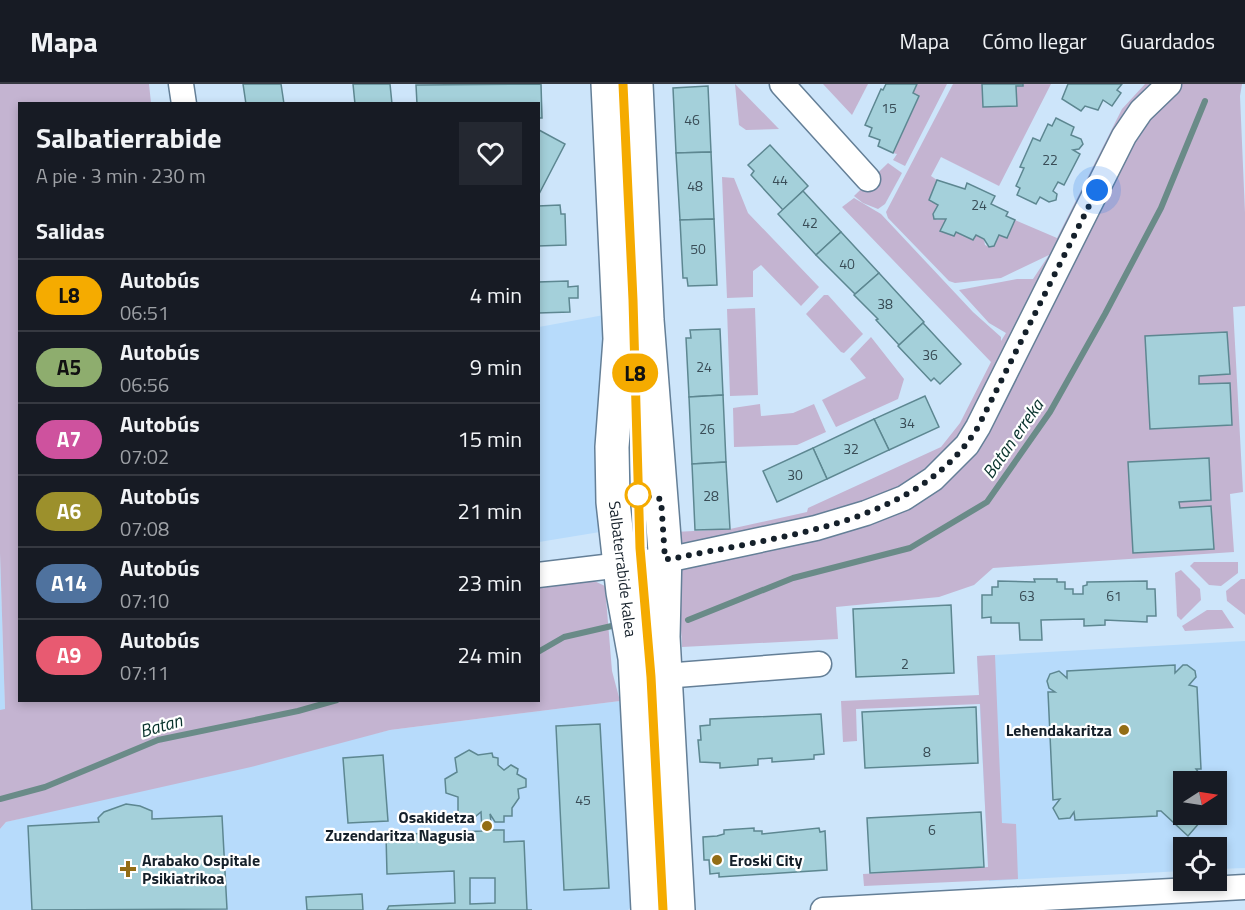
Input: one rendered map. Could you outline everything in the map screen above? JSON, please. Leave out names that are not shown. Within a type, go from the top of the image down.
[{"type":"street","points":[[181,84],[184,102]]},
{"type":"street","name":"Salbaterrabide kalea","points":[[608,84],[620,339],[612,459],[619,563],[635,658],[648,910]]},
{"type":"street","name":"Salbaterrabide kalea","points":[[636,84],[647,320],[665,559],[658,676],[678,910]]},
{"type":"street","points":[[782,84],[868,179]]},
{"type":"street","points":[[540,575],[665,559],[816,528],[866,513],[904,498],[933,479],[967,445],[978,427],[1124,136],[1141,111],[1169,84]]},
{"type":"street","points":[[658,676],[819,664]]},
{"type":"street","points":[[823,910],[978,906],[1245,887]]},
{"type":"shaded area","points":[[0,84],[149,84],[151,102],[18,102],[18,702],[540,702],[540,585],[588,578],[605,586],[612,671],[620,701],[390,730],[251,767],[6,822],[0,829],[0,710],[5,709],[0,553]]},
{"type":"shaded area","points":[[735,84],[779,129],[746,130],[739,125]]},
{"type":"shaded area","points":[[823,84],[868,84],[852,115]]},
{"type":"shaded area","points":[[917,84],[947,84],[905,166],[893,160],[897,154],[893,153],[919,97],[913,93]]},
{"type":"shaded area","points":[[953,84],[1051,84],[999,186],[941,157],[931,176],[937,180],[929,200],[938,205],[933,217],[937,220],[946,219],[940,231],[954,236],[956,232],[973,240],[976,235],[984,239],[985,245],[990,247],[994,246],[999,235],[1007,238],[1015,220],[1057,238],[1122,109],[1145,84],[1242,84],[1240,96],[1245,213],[1245,306],[1233,307],[1243,492],[1230,494],[1234,552],[993,568],[974,585],[939,597],[836,607],[838,639],[682,647],[675,532],[730,529],[807,512],[808,508],[941,447],[960,423],[991,362],[842,207],[854,198],[881,214],[973,312],[1001,337],[1001,341],[1006,333],[989,323],[959,290],[1017,279],[1033,279],[1049,255],[1001,278],[955,283],[949,281],[888,218],[886,212]]},
{"type":"shaded area","points":[[888,163],[902,173],[885,204],[878,209],[863,203],[854,196]]},
{"type":"shaded area","points":[[722,177],[734,178],[748,213],[819,287],[801,306],[761,265],[753,271],[753,297],[727,298]]},
{"type":"shaded area","points":[[824,295],[828,295],[863,334],[844,353],[806,314]]},
{"type":"shaded area","points":[[755,308],[758,395],[730,396],[727,309]]},
{"type":"shaded area","points":[[604,315],[597,456],[600,532],[540,542],[540,327]]},
{"type":"shaded area","points":[[871,337],[904,379],[898,399],[836,427],[822,400],[866,378],[850,359]]},
{"type":"shaded area","points":[[760,404],[761,416],[793,413],[814,404],[826,432],[797,445],[734,447],[733,408]]},
{"type":"shaded area","points":[[0,553],[5,710],[0,710]]},
{"type":"shaded area","points":[[1194,562],[1238,562],[1238,573],[1221,586],[1209,585],[1190,566]]},
{"type":"shaded area","points":[[1181,570],[1200,589],[1201,600],[1181,620],[1177,616],[1175,573]]},
{"type":"shaded area","points":[[1241,579],[1245,579],[1245,615],[1227,601],[1226,591]]},
{"type":"shaded area","points":[[1207,610],[1222,610],[1234,628],[1185,631],[1182,626]]},
{"type":"shaded area","points":[[1245,641],[1245,868],[1227,869],[1227,837],[1173,837],[1173,872],[989,881],[977,656]]},
{"type":"shaded area","points":[[995,655],[1002,823],[1016,824],[1018,879],[864,886],[863,874],[988,867],[980,704],[856,709],[857,741],[843,742],[841,701],[979,695],[977,656]]},
{"type":"shaded area","points":[[620,701],[634,904],[628,910],[0,910],[0,829],[6,822],[390,730]]},
{"type":"building","points":[[243,84],[281,84],[284,102],[246,102]]},
{"type":"building","points":[[353,84],[390,84],[392,102],[355,102]]},
{"type":"building","points":[[541,84],[542,118],[540,118],[540,102],[417,102],[416,85]]},
{"type":"building","points":[[886,84],[917,84],[913,93],[919,96],[893,153],[878,146],[880,140],[869,136],[872,128],[865,125],[881,89],[883,90]]},
{"type":"building","points":[[982,84],[1023,84],[1023,86],[1016,86],[1017,106],[983,107]]},
{"type":"building","points":[[1068,84],[1122,84],[1117,90],[1121,93],[1112,106],[1103,100],[1098,110],[1085,106],[1081,111],[1062,99]]},
{"type":"building","points":[[708,86],[711,152],[676,153],[673,88]]},
{"type":"building","points":[[1056,118],[1074,127],[1071,135],[1081,139],[1083,144],[1079,149],[1073,150],[1080,154],[1064,185],[1058,182],[1053,191],[1057,194],[1056,200],[1049,202],[1040,197],[1036,204],[1017,195],[1020,188],[1016,186],[1024,168],[1020,167],[1033,138],[1040,141],[1048,124],[1052,126]]},
{"type":"building","points":[[540,131],[565,144],[540,192]]},
{"type":"building","points":[[770,145],[808,186],[783,210],[751,175],[754,171],[748,165]]},
{"type":"building","points":[[711,152],[714,219],[680,220],[676,153]]},
{"type":"building","points":[[937,180],[965,189],[967,183],[995,196],[991,204],[1008,212],[1006,216],[1015,220],[1007,238],[999,235],[994,246],[989,247],[984,239],[976,235],[973,240],[956,232],[954,236],[940,231],[946,219],[934,219],[933,214],[938,205],[929,200]]},
{"type":"building","points":[[803,191],[841,232],[816,255],[778,214]]},
{"type":"building","points":[[560,205],[561,214],[565,214],[566,245],[540,246],[540,206]]},
{"type":"building","points":[[714,219],[717,285],[688,286],[687,278],[683,278],[680,220]]},
{"type":"building","points":[[841,232],[879,273],[855,294],[816,255]]},
{"type":"building","points":[[879,273],[924,322],[899,345],[854,295]]},
{"type":"building","points":[[568,281],[568,287],[578,286],[578,298],[569,298],[570,312],[540,313],[540,282]]},
{"type":"building","points":[[923,323],[961,364],[940,384],[934,378],[931,381],[898,346]]},
{"type":"building","points":[[720,329],[723,395],[689,397],[686,338],[691,338],[690,330]]},
{"type":"building","points":[[1227,332],[1230,374],[1199,376],[1199,384],[1230,383],[1232,425],[1150,429],[1145,336]]},
{"type":"building","points":[[723,395],[726,462],[692,464],[689,397]]},
{"type":"building","points":[[925,396],[939,427],[889,450],[874,419]]},
{"type":"building","points":[[874,419],[889,450],[827,479],[813,448]]},
{"type":"building","points":[[813,448],[827,479],[777,502],[763,471]]},
{"type":"building","points":[[1209,458],[1211,500],[1179,502],[1180,508],[1211,506],[1214,549],[1133,553],[1128,462]]},
{"type":"building","points":[[726,462],[730,529],[695,530],[692,464]]},
{"type":"building","points":[[1034,579],[1057,579],[1057,582],[1065,582],[1065,589],[1073,589],[1073,594],[1083,594],[1083,586],[1087,585],[1087,582],[1147,581],[1147,589],[1155,589],[1156,616],[1147,616],[1147,622],[1105,620],[1105,625],[1084,626],[1084,619],[1041,620],[1042,640],[1020,640],[1019,623],[991,623],[991,617],[982,618],[982,595],[992,595],[992,587],[998,587],[998,581],[1035,582]]},
{"type":"building","points":[[951,605],[954,673],[856,677],[853,609]]},
{"type":"building","name":"Lehendakaritza","points":[[1175,665],[1175,673],[1183,665],[1187,665],[1195,671],[1196,677],[1189,685],[1197,687],[1201,769],[1173,771],[1173,822],[1161,811],[1157,811],[1157,816],[1075,820],[1074,812],[1070,818],[1059,819],[1053,808],[1060,799],[1053,800],[1048,692],[1055,692],[1049,688],[1047,681],[1050,674],[1059,671],[1067,678],[1067,671]]},
{"type":"building","points":[[976,707],[978,763],[865,768],[862,712]]},
{"type":"building","points":[[821,714],[824,754],[814,755],[814,759],[772,762],[772,758],[758,759],[758,765],[720,768],[720,763],[700,762],[698,740],[701,740],[700,726],[710,725],[710,719]]},
{"type":"building","points":[[600,724],[609,888],[564,890],[556,726]]},
{"type":"building","name":"Osakidetza Zuzendaritza Nagusia","points":[[469,750],[478,755],[492,753],[493,757],[498,758],[498,765],[504,770],[511,765],[518,769],[517,774],[526,779],[526,787],[518,789],[519,798],[512,808],[512,816],[504,816],[504,822],[495,822],[490,814],[492,830],[504,830],[504,842],[524,841],[527,910],[387,910],[389,906],[455,903],[454,871],[387,874],[386,835],[482,831],[481,812],[471,820],[458,813],[458,797],[446,793],[445,779],[457,772],[455,758]],"holes":[[[470,878],[495,878],[495,903],[470,904]]]},
{"type":"building","points":[[383,755],[388,821],[348,823],[343,758]]},
{"type":"building","name":"Arabako Ospitale Psikiatrikoa","points":[[126,804],[152,811],[152,819],[222,816],[227,909],[32,910],[28,826],[99,822],[98,818],[104,812]]},
{"type":"building","points":[[981,812],[984,867],[870,873],[867,818]]},
{"type":"building","name":"Lehendakaritza","points":[[1176,825],[1198,825],[1188,836]]},
{"type":"building","points":[[754,828],[754,831],[762,831],[762,834],[819,828],[820,832],[825,831],[827,870],[719,877],[719,873],[710,874],[709,860],[704,860],[703,837],[724,834],[724,830]]},
{"type":"building","points":[[362,894],[363,910],[307,910],[306,897]]},
{"type":"waterway","name":"Batan erreka","points":[[688,620],[793,578],[910,548],[987,502],[1050,412],[1105,314],[1161,208],[1205,101]]},
{"type":"waterway","name":"Batan","points":[[540,651],[564,637],[616,625]]},
{"type":"waterway","name":"Batan","points":[[0,799],[45,787],[158,740],[298,711],[330,702]]},
{"type":"bus line","name":"L8","points":[[623,84],[633,300],[640,548],[651,677],[663,910]]},
{"type":"place","name":"Lehendakaritza","points":[[1124,730]]},
{"type":"place","name":"Osakidetza Zuzendaritza Nagusia","points":[[487,826]]},
{"type":"place","name":"Eroski City","points":[[717,860]]},
{"type":"place","name":"Arabako Ospitale Psikiatrikoa","points":[[128,869]]},
{"type":"route","points":[[638,495],[661,499],[665,559],[671,559],[816,528],[866,513],[904,498],[933,479],[967,445],[978,427],[1097,190]]}]
